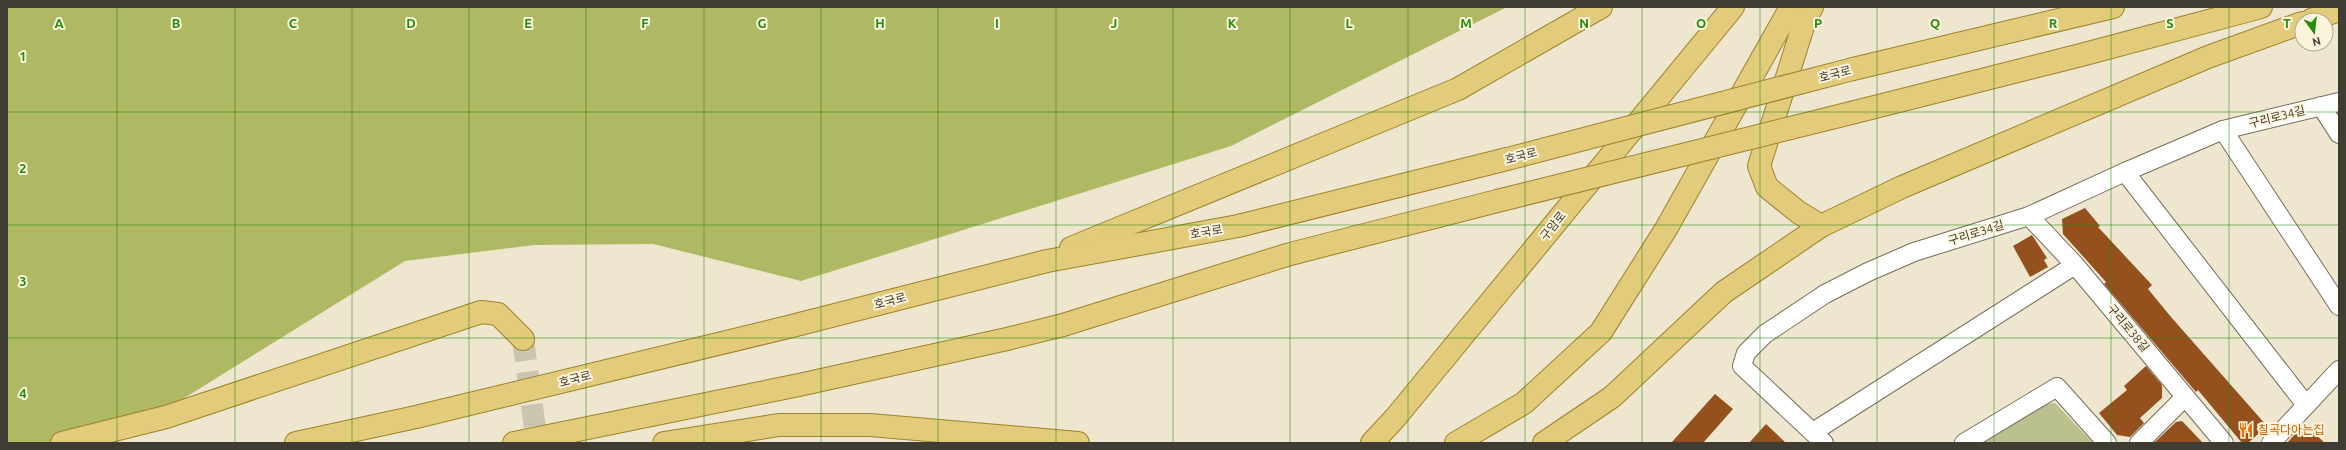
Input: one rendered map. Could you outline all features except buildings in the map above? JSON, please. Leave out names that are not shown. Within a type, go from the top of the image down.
[{"type":"main road","points":[[1047,261],[1084,241],[1458,89],[1601,7]]},
{"type":"main road","name":"구암로","points":[[1372,443],[1401,411],[1733,7]]},
{"type":"main road","points":[[1456,443],[1524,402],[1600,332],[1666,229],[1791,7]]},
{"type":"main road","points":[[1812,7],[1805,20],[1759,166],[1767,187],[1798,212],[1821,226]]},
{"type":"main road","name":"호국로","points":[[296,443],[416,417],[765,333],[1047,261],[1238,226],[1507,159],[1853,69],[2113,7]]},
{"type":"main road","points":[[514,443],[799,385],[1063,325],[1290,254],[2081,55],[2260,7]]},
{"type":"main road","points":[[1544,443],[1612,397],[1724,292],[1821,226],[1902,187],[2201,60],[2294,26]]},
{"type":"main road","points":[[62,443],[166,417],[481,312],[498,314],[524,339]]},
{"type":"main road","points":[[664,443],[779,425],[870,424],[1078,443]]},
{"type":"main road","points":[[870,424],[923,443]]},
{"type":"street","name":"구리로34길","points":[[1818,438],[1742,366],[1746,353],[1765,334],[1825,294],[1868,272],[1914,252],[2029,216],[2125,172],[2223,130],[2339,102]]},
{"type":"street","points":[[2321,106],[2339,134]]},
{"type":"street","points":[[2223,130],[2339,306]]},
{"type":"street","points":[[2125,172],[2306,405]]},
{"type":"street","name":"구리로38길","points":[[2029,216],[2075,265],[2224,443]]},
{"type":"street","points":[[1818,438],[2075,265]]},
{"type":"street","points":[[2271,443],[2339,370]]},
{"type":"street","points":[[1964,443],[2057,387],[2107,443]]},
{"type":"street","points":[[2139,443],[2185,397]]},
{"type":"green space","points":[[7,7],[1507,7],[1231,146],[801,281],[653,244],[534,245],[405,261],[128,433],[55,443],[7,443]]},
{"type":"green space","points":[[2055,403],[2093,443],[1981,443],[2045,404]]},
{"type":"tunnel","points":[[523,339],[537,443]]},
{"type":"place","name":"칠곡다아는집","points":[[2246,430]]}]
